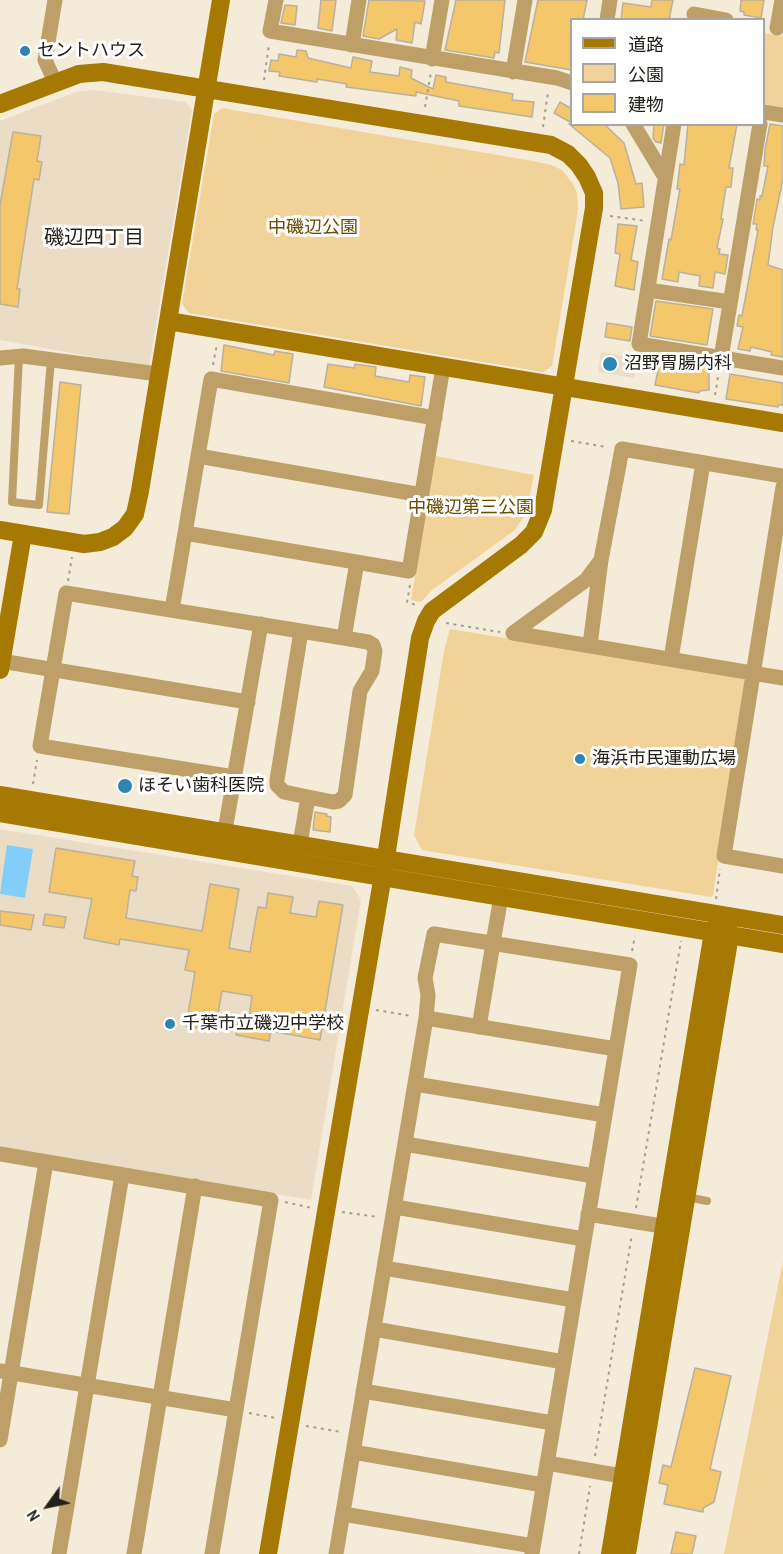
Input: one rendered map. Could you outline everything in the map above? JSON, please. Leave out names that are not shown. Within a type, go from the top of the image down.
[{"type":"street","points":[[55,0],[45,60],[55,82]]},
{"type":"street","points":[[0,530],[84,544],[100,542],[113,537],[125,528],[135,514],[221,0]]},
{"type":"street","points":[[276,0],[270,31],[570,83]]},
{"type":"street","points":[[352,45],[359,0]]},
{"type":"street","points":[[432,59],[442,0]]},
{"type":"street","points":[[513,72],[525,0]]},
{"type":"street","points":[[607,18],[610,0]]},
{"type":"street","points":[[774,28],[782,0]]},
{"type":"street","points":[[694,11],[719,18]]},
{"type":"street","points":[[0,104],[79,74],[103,72],[551,145],[568,154],[587,177],[594,193],[594,208],[543,510],[534,532],[521,545],[440,603],[426,621],[420,638],[386,857],[268,1554]]},
{"type":"street","points":[[765,112],[783,115]]},
{"type":"street","points":[[634,126],[665,177]]},
{"type":"street","points":[[674,126],[639,344],[783,368]]},
{"type":"street","points":[[721,358],[760,126]]},
{"type":"street","points":[[648,290],[730,302]]},
{"type":"street","points":[[168,321],[783,423]]},
{"type":"street","points":[[0,358],[19,356],[51,359],[158,374]]},
{"type":"street","points":[[185,533],[409,570],[443,367]]},
{"type":"street","points":[[172,610],[211,379],[435,418]]},
{"type":"street","points":[[590,645],[601,560],[622,449],[783,476]]},
{"type":"street","points":[[198,456],[422,495]]},
{"type":"street","points":[[671,659],[703,463]]},
{"type":"street","points":[[783,487],[724,856],[783,866]]},
{"type":"street","points":[[23,534],[1,666],[53,670],[248,702]]},
{"type":"street","points":[[513,633],[586,580],[601,560]]},
{"type":"street","points":[[344,638],[357,562]]},
{"type":"street","points":[[234,777],[40,746],[66,592],[368,642],[373,645],[375,651],[372,671],[360,691],[347,789],[339,801],[333,802],[284,792],[277,785],[300,631]]},
{"type":"street","points":[[222,851],[261,624]]},
{"type":"street","points":[[513,633],[783,678]]},
{"type":"street","points":[[0,795],[504,878],[719,908],[783,925]]},
{"type":"street","points":[[300,844],[308,797]]},
{"type":"street","points":[[0,813],[783,944]]},
{"type":"street","points":[[479,1027],[504,878]]},
{"type":"street","points":[[672,1228],[686,1196],[721,934],[719,908]]},
{"type":"street","points":[[336,1554],[426,1018],[428,995],[426,978],[434,934],[630,966],[532,1550],[343,1514]]},
{"type":"street","points":[[610,1554],[631,1478],[721,934]]},
{"type":"street","points":[[426,1018],[616,1049]]},
{"type":"street","points":[[415,1084],[605,1115]]},
{"type":"street","points":[[405,1144],[594,1176]]},
{"type":"street","points":[[0,1154],[270,1200],[212,1554]]},
{"type":"street","points":[[0,1440],[6,1372],[46,1162]]},
{"type":"street","points":[[59,1554],[122,1175]]},
{"type":"street","points":[[134,1554],[195,1186]]},
{"type":"street","points":[[393,1213],[584,1239]]},
{"type":"street","points":[[588,1214],[672,1228]]},
{"type":"street","points":[[384,1268],[574,1300]]},
{"type":"street","points":[[374,1329],[564,1362]]},
{"type":"street","points":[[6,1372],[236,1410]]},
{"type":"street","points":[[363,1391],[554,1423]]},
{"type":"street","points":[[353,1452],[543,1485]]},
{"type":"street","points":[[547,1463],[631,1478]]},
{"type":"street","points":[[627,1554],[631,1478]]},
{"type":"lane","points":[[19,356],[12,502],[39,505],[51,359]]},
{"type":"lane","points":[[686,1196],[707,1201]]},
{"type":"path","points":[[264,80],[270,31]]},
{"type":"path","points":[[425,107],[432,59]]},
{"type":"path","points":[[543,127],[550,78]]},
{"type":"path","points":[[610,216],[659,223]]},
{"type":"path","points":[[211,379],[218,338]]},
{"type":"path","points":[[714,401],[721,358]]},
{"type":"path","points":[[571,441],[622,449]]},
{"type":"path","points":[[66,592],[73,551]]},
{"type":"path","points":[[409,570],[411,578],[407,602],[422,606]]},
{"type":"path","points":[[446,623],[513,633]]},
{"type":"path","points":[[33,789],[40,746]]},
{"type":"path","points":[[719,908],[721,865],[724,856]]},
{"type":"path","points":[[630,966],[636,930]]},
{"type":"path","points":[[579,1554],[681,938]]},
{"type":"path","points":[[376,1010],[426,1018]]},
{"type":"path","points":[[270,1200],[314,1208]]},
{"type":"path","points":[[342,1212],[393,1213]]},
{"type":"path","points":[[236,1410],[279,1418]]},
{"type":"path","points":[[306,1426],[356,1434]]},
{"type":"shaded area","points":[[95,90],[186,102],[192,110],[149,367],[0,340],[0,121],[76,92]]},
{"type":"shaded area","points":[[601,352],[638,358],[634,378],[598,372]]},
{"type":"shaded area","name":"千葉市立磯辺中学校","points":[[0,829],[352,886],[361,900],[311,1200],[0,1148]]},
{"type":"green space","points":[[765,33],[783,36],[783,107],[765,104]]},
{"type":"green space","name":"中磯辺公園","points":[[222,108],[533,161],[562,170],[577,193],[578,210],[552,366],[543,372],[189,313],[182,304],[214,114]]},
{"type":"green space","name":"中磯辺第三公園","points":[[436,456],[534,475],[526,513],[515,530],[432,590],[421,602],[411,600]]},
{"type":"green space","name":"海浜市民運動広場","points":[[450,629],[742,677],[746,683],[711,897],[422,850],[414,835],[444,651]]},
{"type":"green space","points":[[783,1262],[783,1554],[724,1554],[781,1271]]},
{"type":"water","points":[[7,845],[33,849],[25,898],[0,894]]},
{"type":"building","points":[[321,0],[336,0],[332,31],[318,28]]},
{"type":"building","points":[[369,0],[425,1],[421,24],[415,22],[412,43],[396,40],[397,29],[379,39],[363,36]]},
{"type":"building","points":[[456,0],[505,0],[499,53],[495,52],[494,58],[445,50]]},
{"type":"building","points":[[538,0],[587,0],[583,18],[570,18],[570,70],[525,62]]},
{"type":"building","points":[[652,0],[673,0],[669,18],[621,18],[623,3],[651,7]]},
{"type":"building","points":[[741,0],[764,0],[761,18],[744,15],[744,12],[740,11]]},
{"type":"building","points":[[285,5],[297,6],[295,25],[281,23]]},
{"type":"building","points":[[297,50],[306,51],[308,58],[351,68],[353,57],[372,61],[370,72],[399,76],[400,67],[412,70],[411,78],[433,89],[436,75],[446,77],[446,82],[513,94],[512,100],[534,102],[532,117],[459,106],[459,101],[416,92],[416,96],[346,87],[347,84],[279,76],[280,72],[269,71],[271,60],[278,61],[279,54],[296,57]]},
{"type":"building","points":[[560,102],[570,108],[570,122],[554,113]]},
{"type":"building","points":[[770,124],[783,126],[783,179],[768,265],[783,270],[783,357],[751,347],[750,351],[738,349],[743,327],[737,326],[739,315],[742,316],[758,230],[756,230],[757,224],[753,224],[757,199],[760,200],[762,196],[768,166],[764,166]]},
{"type":"building","points":[[571,126],[606,126],[624,143],[636,184],[642,183],[644,207],[621,209],[618,183],[610,158]]},
{"type":"building","points":[[654,126],[664,126],[661,143],[656,142],[653,138]]},
{"type":"building","points":[[688,126],[737,126],[729,168],[733,168],[731,187],[726,187],[717,248],[720,249],[719,254],[728,255],[725,274],[715,272],[713,288],[699,286],[700,276],[679,272],[678,282],[662,279],[680,189],[677,189],[680,164],[684,165]]},
{"type":"building","points":[[13,132],[41,136],[37,161],[42,162],[39,180],[34,179],[17,289],[20,289],[18,307],[0,304],[0,205]]},
{"type":"building","points":[[618,224],[637,226],[631,260],[638,262],[634,290],[615,286],[620,254],[615,253]]},
{"type":"building","points":[[656,301],[713,309],[707,345],[650,336]]},
{"type":"building","points":[[607,323],[632,327],[630,341],[605,337]]},
{"type":"building","points":[[224,345],[274,355],[275,351],[293,354],[289,383],[221,371]]},
{"type":"building","points":[[660,361],[673,363],[672,366],[695,370],[696,365],[709,368],[709,390],[699,391],[699,393],[655,385]]},
{"type":"building","points":[[328,364],[354,368],[355,364],[376,367],[375,376],[409,382],[410,375],[425,377],[421,406],[324,387]]},
{"type":"building","points":[[730,374],[783,383],[783,405],[778,405],[778,407],[726,399]]},
{"type":"building","points":[[60,382],[81,385],[69,514],[47,512]]},
{"type":"building","points":[[315,812],[331,817],[330,832],[313,830]]},
{"type":"building","points":[[56,848],[135,861],[132,876],[138,877],[136,891],[130,890],[126,918],[202,931],[210,884],[239,889],[229,948],[250,952],[258,907],[266,908],[268,893],[293,897],[290,913],[316,917],[319,901],[343,905],[320,1040],[271,1031],[269,1041],[236,1035],[239,1016],[249,1018],[252,996],[222,991],[215,1031],[186,1026],[195,972],[185,970],[189,950],[120,939],[119,945],[84,938],[92,899],[49,892]]},
{"type":"building","points":[[0,911],[34,915],[31,930],[0,925]]},
{"type":"building","points":[[45,914],[66,917],[64,928],[43,925]]},
{"type":"building","points":[[695,1368],[731,1376],[710,1469],[721,1472],[714,1502],[703,1508],[703,1512],[664,1504],[668,1485],[659,1483],[663,1465],[671,1467]]},
{"type":"building","points":[[676,1532],[696,1536],[692,1554],[671,1554]]},
{"type":"place","name":"セントハウス","points":[[25,51]]},
{"type":"place","name":"沼野胃腸内科","points":[[610,364]]},
{"type":"place","name":"海浜市民運動広場","points":[[580,759]]},
{"type":"place","name":"ほそい歯科医院","points":[[125,786]]},
{"type":"place","name":"千葉市立磯辺中学校","points":[[170,1024]]},
{"type":"district","name":"磯辺四丁目","points":[[94,239]]}]
